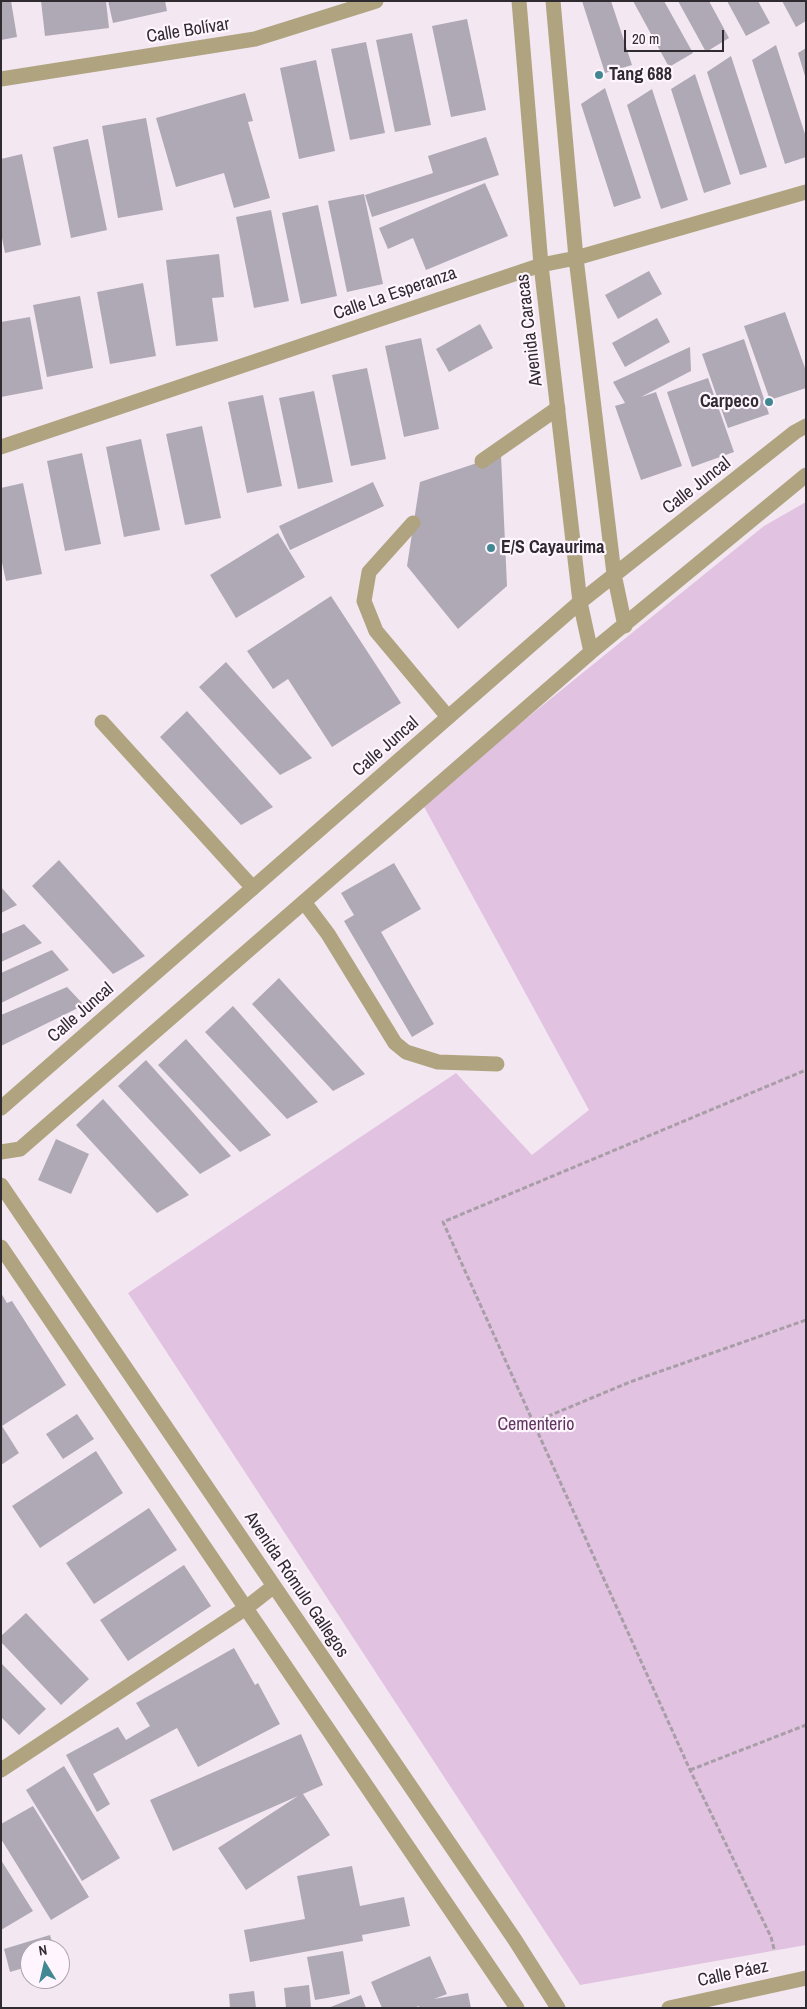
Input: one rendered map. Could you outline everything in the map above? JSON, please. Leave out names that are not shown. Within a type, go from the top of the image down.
[{"type":"street","name":"Calle Bolívar","points":[[1,79],[255,39],[376,1]]},
{"type":"street","name":"Avenida Caracas","points":[[519,1],[541,265],[580,602],[591,652]]},
{"type":"street","points":[[553,1],[576,258],[614,574],[625,626]]},
{"type":"street","name":"Calle La Esperanza","points":[[1,447],[541,265],[576,258],[806,192]]},
{"type":"street","points":[[482,461],[558,408]]},
{"type":"street","name":"Calle Juncal","points":[[1,1108],[580,602],[795,432],[806,426]]},
{"type":"street","points":[[1,1152],[20,1149],[591,652],[625,626],[806,475]]},
{"type":"street","points":[[413,523],[369,572],[364,601],[376,631],[448,717]]},
{"type":"street","points":[[102,722],[253,888]]},
{"type":"street","points":[[304,902],[328,934],[395,1043],[406,1052],[438,1062],[497,1064]]},
{"type":"street","name":"Avenida Rómulo Gallegos","points":[[1,1185],[515,1940],[558,2008]]},
{"type":"street","points":[[1,1247],[517,2008]]},
{"type":"street","points":[[1,1770],[246,1608],[274,1586]]},
{"type":"street","name":"Calle Páez","points":[[668,2008],[806,1978]]},
{"type":"path","points":[[774,1949],[771,1937],[690,1770],[443,1222],[806,1070]]},
{"type":"path","points":[[534,1422],[630,1382],[806,1320]]},
{"type":"path","points":[[690,1770],[806,1725]]},
{"type":"green space","name":"Cementerio","points":[[806,502],[806,1945],[580,1985],[128,1293],[456,1073],[532,1155],[589,1110],[422,803],[764,526]]},
{"type":"building","points":[[1,1],[11,1],[17,37],[1,40]]},
{"type":"building","points":[[41,1],[106,1],[109,28],[45,36]]},
{"type":"building","points":[[108,1],[165,1],[167,11],[113,23]]},
{"type":"building","points":[[582,1],[611,1],[632,65],[605,73]]},
{"type":"building","points":[[633,1],[664,1],[693,53],[669,67]]},
{"type":"building","points":[[678,1],[709,1],[729,38],[706,52]]},
{"type":"building","points":[[727,1],[758,1],[770,23],[746,36]]},
{"type":"building","points":[[782,1],[806,1],[806,21],[796,27]]},
{"type":"building","points":[[467,19],[486,110],[451,117],[432,26]]},
{"type":"building","points":[[412,33],[431,125],[395,132],[376,40]]},
{"type":"building","points":[[366,42],[385,133],[350,140],[331,49]]},
{"type":"building","points":[[776,45],[806,137],[806,157],[785,164],[752,60]]},
{"type":"building","points":[[806,48],[806,76],[805,76],[798,53]]},
{"type":"building","points":[[731,56],[767,167],[740,175],[707,72]]},
{"type":"building","points":[[316,60],[335,151],[299,159],[280,68]]},
{"type":"building","points":[[695,74],[731,184],[704,193],[671,89]]},
{"type":"building","points":[[605,88],[641,198],[614,207],[581,104]]},
{"type":"building","points":[[652,89],[688,200],[661,209],[627,105]]},
{"type":"building","points":[[245,93],[253,121],[248,122],[270,198],[234,208],[224,173],[176,187],[156,118]]},
{"type":"building","points":[[146,118],[163,210],[118,218],[102,126]]},
{"type":"building","points":[[486,137],[499,175],[372,217],[365,195],[433,173],[428,156]]},
{"type":"building","points":[[88,139],[107,230],[71,238],[53,147]]},
{"type":"building","points":[[22,154],[41,245],[5,253],[1,233],[1,159]]},
{"type":"building","points":[[485,183],[508,236],[426,270],[413,238],[388,249],[379,228]]},
{"type":"building","points":[[364,194],[383,284],[347,292],[328,201]]},
{"type":"building","points":[[318,205],[337,296],[301,304],[282,213]]},
{"type":"building","points":[[271,210],[289,301],[254,308],[236,217]]},
{"type":"building","points":[[219,254],[224,297],[212,298],[218,341],[176,346],[166,260]]},
{"type":"building","points":[[649,271],[662,294],[618,319],[605,295]]},
{"type":"building","points":[[143,283],[156,356],[110,364],[97,292]]},
{"type":"building","points":[[80,296],[93,368],[47,377],[33,305]]},
{"type":"building","points":[[785,312],[806,371],[806,388],[770,400],[744,326]]},
{"type":"building","points":[[30,317],[43,389],[1,397],[1,322]]},
{"type":"building","points":[[657,318],[670,342],[625,367],[612,343]]},
{"type":"building","points":[[480,324],[493,348],[449,372],[436,349]]},
{"type":"building","points":[[421,338],[439,429],[404,437],[385,346]]},
{"type":"building","points":[[744,339],[769,414],[728,428],[702,354]]},
{"type":"building","points":[[690,347],[691,371],[641,397],[656,392],[682,466],[641,480],[615,406],[625,403],[613,382]]},
{"type":"building","points":[[367,368],[386,459],[351,466],[332,375]]},
{"type":"building","points":[[708,378],[734,452],[692,467],[667,392]]},
{"type":"building","points":[[314,391],[333,482],[298,489],[279,398]]},
{"type":"building","points":[[263,395],[282,486],[247,493],[228,402]]},
{"type":"building","points":[[202,426],[221,518],[185,525],[166,434]]},
{"type":"building","points":[[141,439],[160,530],[124,537],[106,447]]},
{"type":"building","points":[[82,453],[101,544],[65,551],[47,461]]},
{"type":"building","points":[[501,455],[507,586],[458,629],[407,566],[420,482]]},
{"type":"building","points":[[373,482],[384,506],[290,550],[279,526]]},
{"type":"building","points":[[23,483],[42,574],[6,581],[1,558],[1,488]]},
{"type":"building","points":[[278,533],[305,577],[236,618],[210,575]]},
{"type":"building","points":[[331,596],[401,703],[332,747],[288,679],[273,689],[247,651]]},
{"type":"building","points":[[226,662],[312,758],[280,775],[199,687]]},
{"type":"building","points":[[187,711],[273,807],[241,825],[160,737]]},
{"type":"building","points":[[59,860],[145,956],[113,974],[32,886]]},
{"type":"building","points":[[394,863],[421,909],[381,932],[434,1024],[412,1037],[344,921],[354,915],[341,893]]},
{"type":"building","points":[[1,887],[17,905],[1,913]]},
{"type":"building","points":[[24,924],[42,943],[1,962],[1,934]]},
{"type":"building","points":[[52,950],[69,970],[1,1003],[1,973]]},
{"type":"building","points":[[279,978],[365,1074],[333,1091],[252,1004]]},
{"type":"building","points":[[67,987],[84,1005],[1,1046],[1,1015]]},
{"type":"building","points":[[233,1006],[318,1102],[287,1119],[205,1032]]},
{"type":"building","points":[[186,1039],[271,1135],[240,1152],[158,1065]]},
{"type":"building","points":[[146,1060],[231,1156],[200,1174],[118,1086]]},
{"type":"building","points":[[103,1099],[189,1195],[157,1213],[76,1125]]},
{"type":"building","points":[[56,1139],[89,1154],[71,1194],[38,1180]]},
{"type":"building","points":[[1,1293],[7,1303],[12,1301],[66,1385],[2,1426],[19,1453],[1,1465]]},
{"type":"building","points":[[77,1414],[94,1439],[63,1459],[46,1434]]},
{"type":"building","points":[[96,1451],[123,1493],[40,1548],[12,1506]]},
{"type":"building","points":[[149,1508],[177,1550],[94,1604],[66,1563]]},
{"type":"building","points":[[184,1565],[211,1606],[128,1661],[100,1620]]},
{"type":"building","points":[[26,1613],[89,1679],[61,1705],[1,1642],[1,1636]]},
{"type":"building","points":[[234,1648],[255,1685],[258,1683],[280,1724],[198,1767],[177,1728],[93,1774],[110,1804],[97,1812],[66,1755],[118,1727],[126,1740],[150,1726],[136,1703]]},
{"type":"building","points":[[1,1663],[46,1709],[19,1735],[1,1717]]},
{"type":"building","points":[[301,1734],[323,1785],[303,1794],[330,1835],[246,1890],[218,1848],[298,1796],[173,1851],[150,1800]]},
{"type":"building","points":[[64,1766],[120,1858],[82,1881],[26,1790]]},
{"type":"building","points":[[33,1806],[89,1897],[51,1920],[1,1839],[1,1824]]},
{"type":"building","points":[[1,1860],[33,1911],[1,1930]]},
{"type":"building","points":[[352,1866],[360,1906],[404,1897],[410,1926],[362,1935],[363,1941],[250,1962],[244,1930],[305,1919],[297,1876]]},
{"type":"building","points":[[50,1935],[51,1939],[37,1939]]},
{"type":"building","points":[[20,1944],[20,1969],[10,1972],[4,1949]]},
{"type":"building","points":[[343,1951],[350,1994],[315,2000],[307,1957]]},
{"type":"building","points":[[430,1956],[447,1994],[434,1999],[468,1993],[471,2008],[419,2008],[419,2006],[414,2008],[382,2008],[371,1982]]},
{"type":"building","points":[[309,1985],[311,2008],[286,2008],[284,1988]]},
{"type":"building","points":[[254,1991],[256,2008],[230,2008],[229,1994]]},
{"type":"building","points":[[361,1995],[366,2008],[328,2008]]},
{"type":"place","name":"Tang 688","points":[[599,75]]},
{"type":"place","name":"Carpeco","points":[[769,402]]},
{"type":"place","name":"E/S Cayaurima","points":[[491,548]]}]
